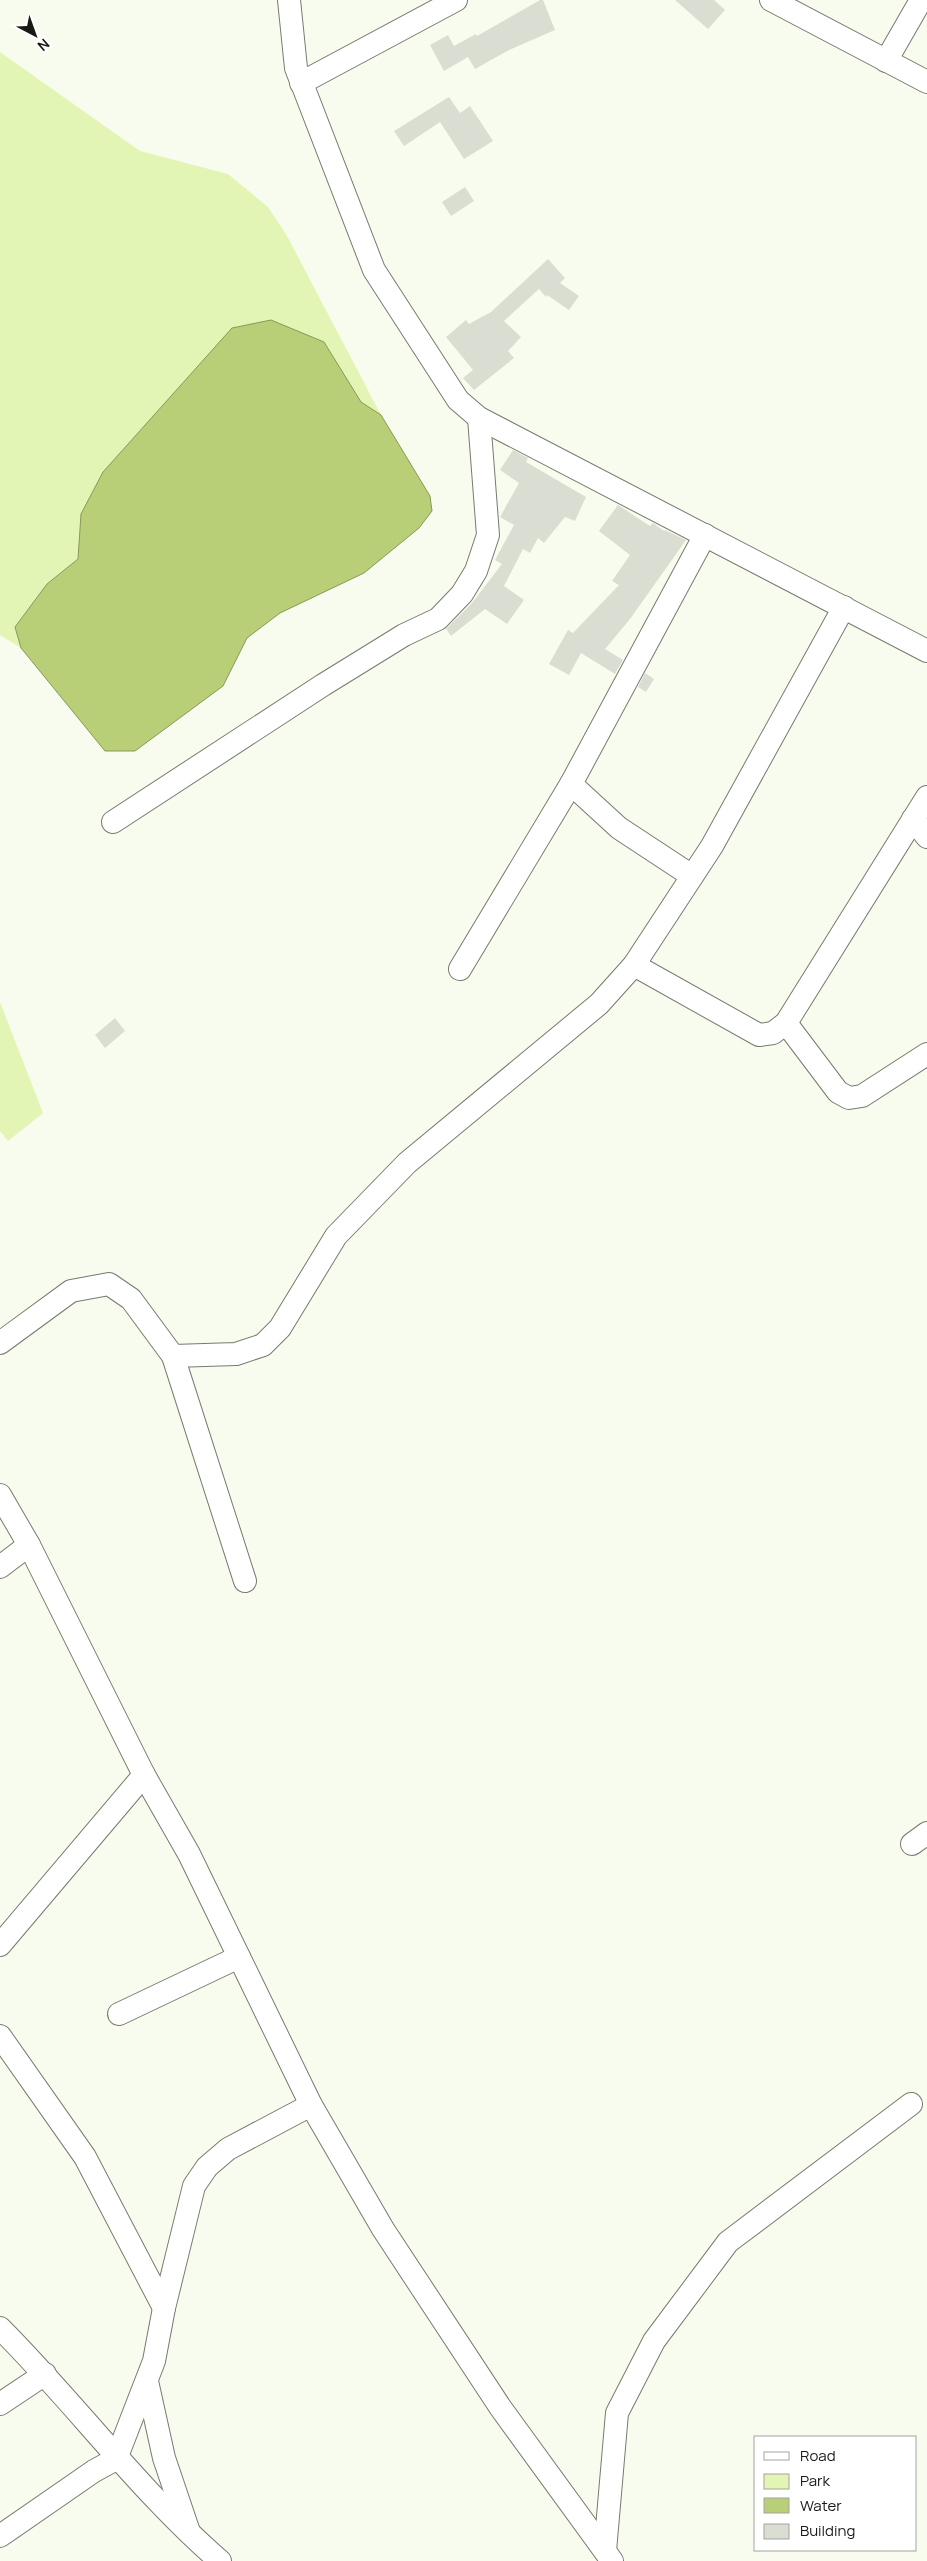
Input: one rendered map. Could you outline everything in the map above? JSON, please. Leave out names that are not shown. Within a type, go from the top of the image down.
[{"type":"street","points":[[289,0],[296,68],[374,270],[458,400],[480,418],[927,651]]},
{"type":"street","points":[[302,83],[456,0]]},
{"type":"street","points":[[771,0],[927,82]]},
{"type":"street","points":[[886,61],[921,0]]},
{"type":"street","points":[[114,822],[323,685],[404,635],[438,619],[462,594],[476,571],[488,535],[480,418]]},
{"type":"street","points":[[460,969],[570,784],[705,534]]},
{"type":"street","points":[[173,1356],[236,1354],[263,1345],[280,1328],[336,1236],[407,1163],[599,1004],[634,965],[712,846],[844,607]]},
{"type":"street","points":[[570,784],[619,828],[692,876]]},
{"type":"street","points":[[634,965],[759,1035],[773,1033],[786,1023],[927,797]]},
{"type":"street","points":[[913,819],[927,837]]},
{"type":"street","points":[[786,1023],[838,1092],[849,1098],[862,1096],[927,1054]]},
{"type":"street","points":[[0,1342],[71,1291],[109,1284],[131,1299],[173,1356],[245,1581]]},
{"type":"street","points":[[0,1495],[29,1545],[144,1775],[189,1854],[311,2105],[383,2229],[494,2399],[609,2556]]},
{"type":"street","points":[[0,1567],[29,1545]]},
{"type":"street","points":[[0,1945],[144,1775]]},
{"type":"street","points":[[120,2014],[239,1957]]},
{"type":"street","points":[[0,2036],[85,2157],[164,2308]]},
{"type":"street","points":[[609,2556],[617,2413],[654,2341],[728,2242],[911,2104]]},
{"type":"street","points":[[0,2536],[94,2471],[116,2459],[154,2361],[164,2308],[194,2186],[207,2167],[228,2149],[311,2105]]},
{"type":"street","points":[[0,2328],[45,2374],[116,2459],[190,2536],[220,2561]]},
{"type":"street","points":[[0,2404],[45,2374]]},
{"type":"street","points":[[147,2381],[164,2458],[190,2536]]},
{"type":"green space","points":[[0,52],[140,151],[228,174],[268,207],[287,236],[381,415],[361,403],[324,342],[81,514],[78,559],[47,584],[15,627],[21,648],[0,635]]},
{"type":"green space","points":[[0,1002],[43,1113],[8,1141],[0,1131]]},
{"type":"water","points":[[271,320],[324,342],[361,402],[381,415],[430,496],[432,511],[419,528],[364,573],[280,613],[247,638],[223,686],[135,751],[105,751],[21,648],[15,627],[47,584],[78,559],[81,514],[103,472],[232,328]]},
{"type":"building","points":[[543,0],[555,30],[509,50],[475,69],[468,57],[444,71],[430,45],[448,35],[454,46],[476,34],[477,36]]},
{"type":"building","points":[[675,0],[714,0],[725,10],[708,29]]},
{"type":"building","points":[[449,97],[460,113],[470,106],[493,141],[464,159],[440,122],[404,146],[394,131]]},
{"type":"building","points":[[465,187],[474,201],[451,216],[442,202]]},
{"type":"building","points":[[548,259],[565,278],[560,283],[579,296],[569,310],[547,295],[546,297],[539,289],[504,321],[521,337],[508,351],[514,358],[474,390],[463,378],[473,370],[446,337],[466,320],[469,324],[491,312]]},
{"type":"building","points":[[513,450],[528,458],[526,462],[586,497],[575,521],[565,517],[544,543],[538,538],[530,553],[523,549],[504,586],[524,600],[507,624],[485,609],[451,636],[446,629],[472,603],[502,564],[495,560],[514,525],[500,517],[519,483],[500,470]]},
{"type":"building","points":[[618,505],[650,526],[653,523],[664,531],[686,540],[630,619],[605,649],[623,660],[615,674],[581,653],[569,675],[549,664],[568,630],[573,633],[619,585],[612,581],[630,555],[599,531]]},
{"type":"building","points":[[645,673],[654,679],[646,692],[638,687]]},
{"type":"building","points":[[115,1018],[125,1031],[105,1048],[95,1035]]}]
